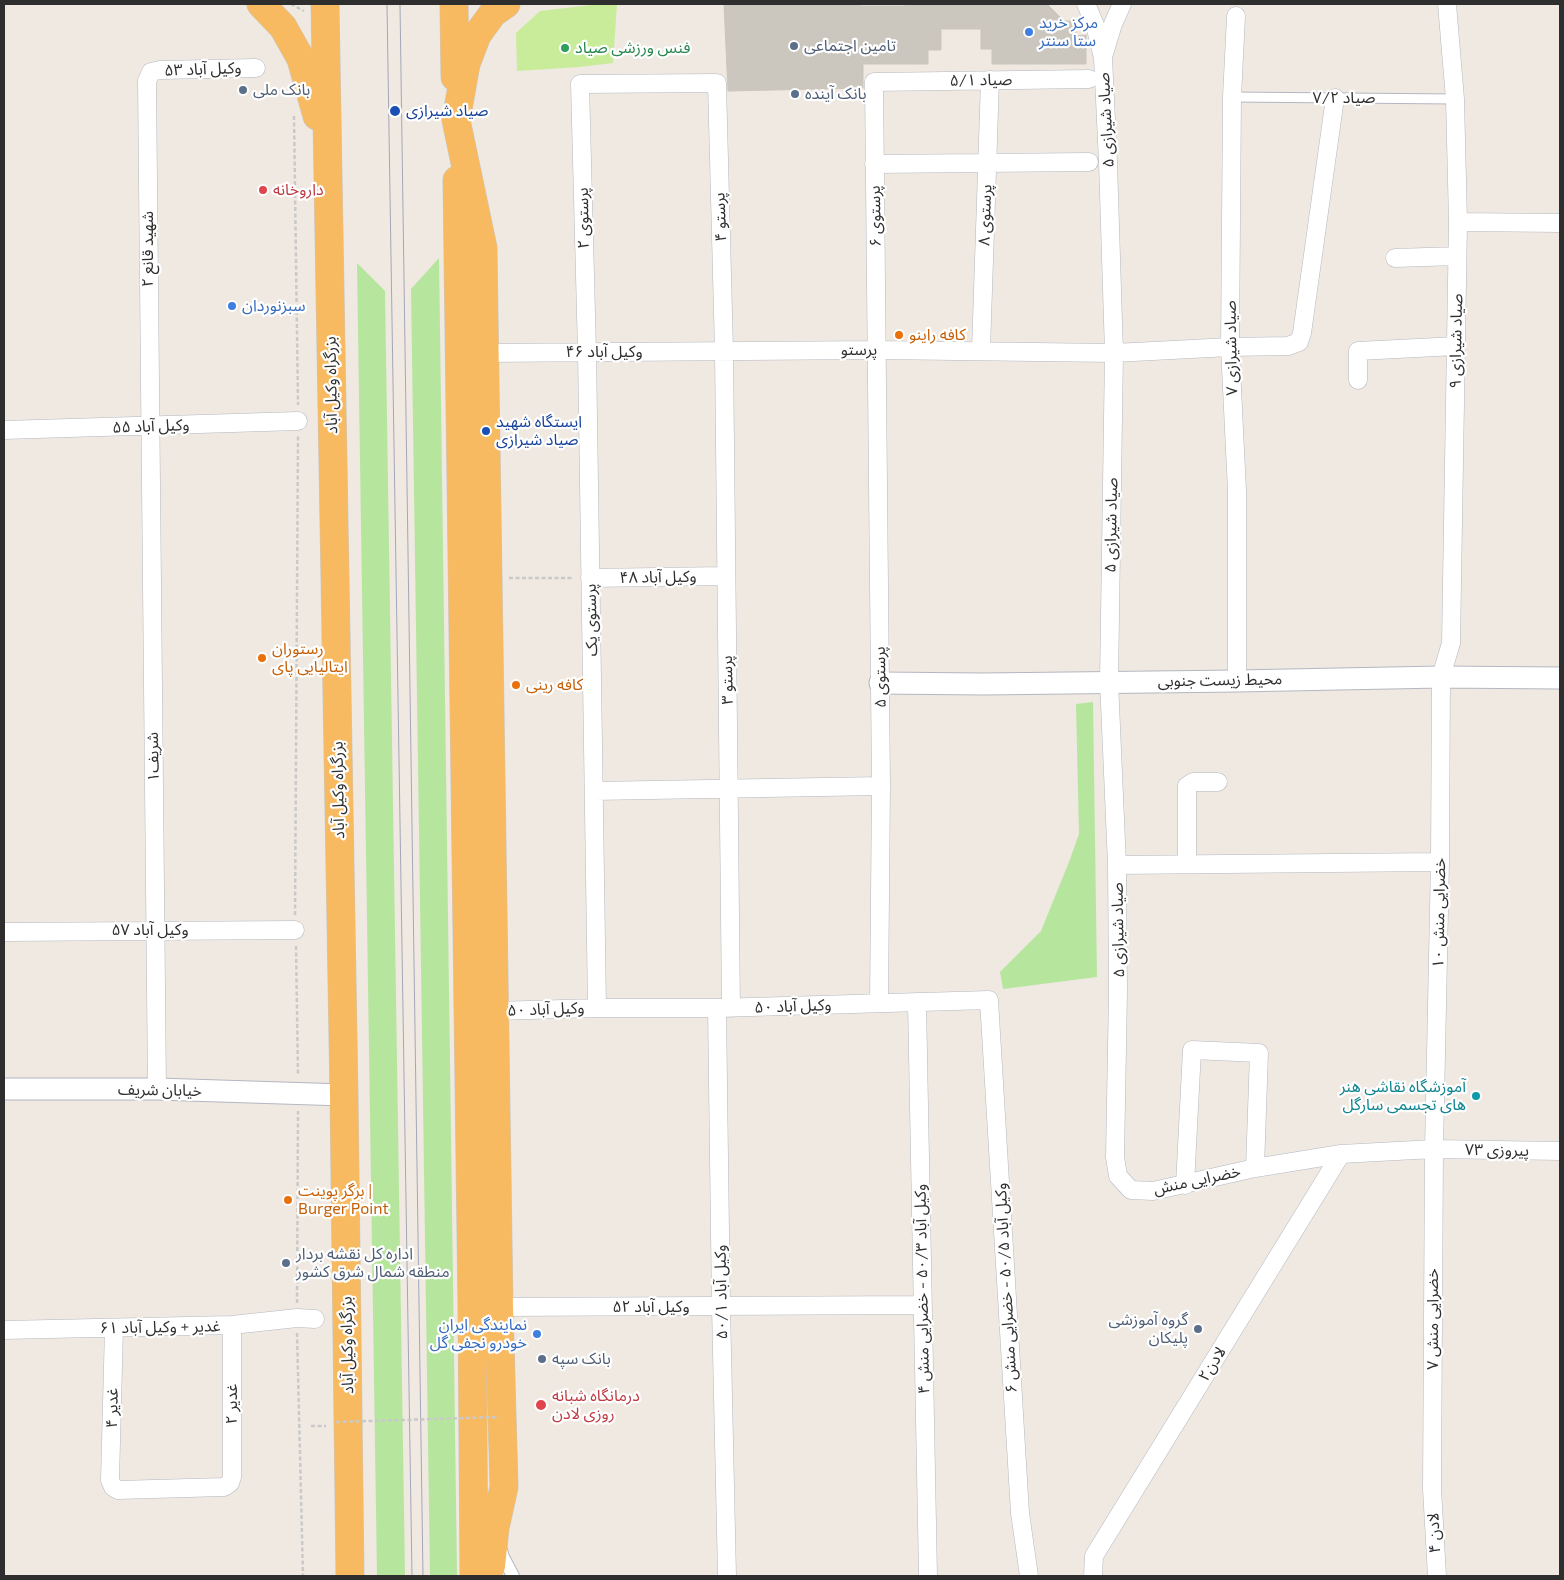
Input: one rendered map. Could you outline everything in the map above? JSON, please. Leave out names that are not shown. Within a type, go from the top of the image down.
[{"type":"highway","points":[[261,4],[288,11],[327,151]]},
{"type":"highway","points":[[454,4],[470,1105],[493,1573]]},
{"type":"highway","points":[[493,1573],[495,1528],[504,1487],[494,1011],[483,248],[456,120],[466,64],[477,36],[493,13],[506,4]]},
{"type":"highway","name":"بزرگراه وکیل آباد","points":[[317,8],[327,151],[344,1096],[350,1576]]},
{"type":"highway","points":[[470,1105],[495,1057]]},
{"type":"street","name":"صیاد شیرازی ۵","points":[[1086,4],[1095,25],[1103,58],[1108,162],[1114,353],[1109,681],[1117,865],[1118,992]]},
{"type":"street","name":"صیاد شیرازی ۵","points":[[1103,58],[1113,24],[1122,4]]},
{"type":"street","name":"صیاد شیرازی ۹","points":[[1441,676],[1451,643],[1458,222],[1455,99],[1447,4]]},
{"type":"street","name":"صیاد شیرازی ۷","points":[[1236,16],[1232,97],[1230,347],[1237,491],[1237,681]]},
{"type":"street","name":"وکیل آباد ۵۳","points":[[151,72],[160,70],[256,68]]},
{"type":"street","name":"شهید قانع ۲","points":[[149,426],[147,81],[151,72]]},
{"type":"street","name":"صیاد ۵/۱","points":[[874,82],[1089,79]]},
{"type":"street","name":"پرستوی ۸","points":[[981,350],[990,80]]},
{"type":"street","name":"پرستوی ۲","points":[[586,352],[580,84],[717,82]]},
{"type":"street","name":"پرستو ۴","points":[[717,82],[724,351]]},
{"type":"street","name":"پرستوی ۶","points":[[874,82],[876,350]]},
{"type":"street","name":"پرستو","points":[[724,351],[981,350],[1114,353],[1288,346],[1299,342],[1302,333],[1335,98]]},
{"type":"street","points":[[874,164],[1089,162]]},
{"type":"street","points":[[1458,222],[1560,223]]},
{"type":"street","points":[[1395,258],[1457,256]]},
{"type":"street","points":[[1358,380],[1358,351],[1456,346]]},
{"type":"street","name":"پرستوی ۵","points":[[876,350],[881,786],[879,1003]]},
{"type":"street","name":"۴۶ وکیل آباد","points":[[485,353],[724,351]]},
{"type":"street","name":"پرستو ۳","points":[[724,351],[725,576],[729,789],[724,1008]]},
{"type":"street","name":"پرستوی یک","points":[[586,352],[597,1008]]},
{"type":"street","name":"۵۵ وکیل آباد","points":[[4,430],[298,421]]},
{"type":"street","name":"شریف١","points":[[149,426],[157,1089]]},
{"type":"street","name":"۴۸ وکیل آباد","points":[[590,578],[725,576]]},
{"type":"street","name":"محیط زیست جنوبی","points":[[880,683],[983,684],[1109,681],[1237,681],[1441,676],[1560,678]]},
{"type":"street","name":"خضرایی منش ۱۰","points":[[1434,1149],[1440,862],[1441,676]]},
{"type":"street","points":[[1187,864],[1187,786],[1193,782],[1218,782]]},
{"type":"street","points":[[594,791],[881,786]]},
{"type":"street","points":[[1117,865],[1440,862]]},
{"type":"street","name":"۵۷ وکیل آباد","points":[[4,932],[295,930]]},
{"type":"street","name":"خضرایی منش","points":[[1118,992],[1115,1157],[1118,1176],[1131,1190],[1153,1191],[1255,1168],[1341,1154],[1434,1149]]},
{"type":"street","name":"۵۰ وکیل آباد","points":[[597,1008],[724,1008],[989,1000]]},
{"type":"street","name":"وکیل آباد ۵۰/۵ - خضرایی منش ۶","points":[[989,1000],[1020,1513],[1029,1576]]},
{"type":"street","name":"وکیل آباد ۵۰/۳ - خضرایی منش ۴","points":[[917,1002],[928,1576]]},
{"type":"street","name":"وکیل آباد ۵۰","points":[[494,1011],[597,1008]]},
{"type":"street","name":"وکیل آباد ۵۰/۱","points":[[724,1008],[721,1307],[727,1576]]},
{"type":"street","points":[[1185,1185],[1192,1050],[1259,1052],[1255,1168]]},
{"type":"street","name":"خیابان شریف","points":[[4,1089],[157,1089],[344,1096]]},
{"type":"street","name":"پیروزی ۷۳","points":[[1434,1149],[1560,1151]]},
{"type":"street","name":"خضرایی منش ۷","points":[[1432,1489],[1434,1149]]},
{"type":"street","name":"لادن۲","points":[[1093,1576],[1094,1556],[1341,1154]]},
{"type":"street","name":"۵۲ وکیل آباد","points":[[500,1307],[922,1305]]},
{"type":"street","name":"غدیر + وکیل آباد ۶۱","points":[[4,1330],[232,1325],[297,1318],[316,1319]]},
{"type":"street","name":"غدیر ۲","points":[[113,1487],[118,1490],[224,1487],[230,1483],[232,1477],[232,1325]]},
{"type":"street","name":"غدیر ۴","points":[[113,1487],[110,1480],[114,1328]]},
{"type":"street","points":[[495,1528],[497,1422]]},
{"type":"street","name":"لادن ۴","points":[[1432,1489],[1437,1576]]},
{"type":"lane","name":"صیاد ۷/۲","points":[[1232,97],[1455,99]]},
{"type":"path","points":[[288,11],[317,8]]},
{"type":"path","points":[[294,115],[298,421],[295,930],[307,1095],[297,1318],[303,1576]]},
{"type":"path","points":[[488,578],[590,578]]},
{"type":"path","points":[[336,1422],[497,1422]]},
{"type":"path","points":[[310,1426],[332,1426]]},
{"type":"green space","name":"فنس ورزشی صیاد","points":[[600,4],[617,4],[613,63],[517,71],[516,33],[540,11]]},
{"type":"green space","points":[[439,258],[457,1576],[430,1576],[411,289]]},
{"type":"green space","points":[[357,263],[385,291],[405,1576],[377,1576]]},
{"type":"green space","points":[[1093,702],[1097,977],[1003,989],[1000,972],[1041,931],[1079,834],[1076,704]]},
{"type":"building","points":[[724,4],[861,4],[861,6],[905,6],[905,4],[1047,4],[1064,21],[1076,21],[1076,36],[1086,35],[1086,64],[992,64],[992,49],[981,49],[981,29],[941,29],[941,50],[928,50],[928,64],[863,64],[863,88],[728,91]]},
{"type":"tram line","points":[[387,4],[412,1576]]},
{"type":"tram line","points":[[400,4],[423,1576]]},
{"type":"place","name":"مرکز خرید ستا سنتر","points":[[1029,32]]},
{"type":"place","name":"تامین اجتماعی","points":[[794,46]]},
{"type":"place","name":"فنس ورزشی صیاد","points":[[565,48]]},
{"type":"place","name":"بانک ملی","points":[[243,90]]},
{"type":"place","name":"بانک آینده","points":[[795,94]]},
{"type":"place","name":"صیاد شیرازی","points":[[395,111]]},
{"type":"place","name":"داروخانه","points":[[263,190]]},
{"type":"place","name":"سبزنوردان","points":[[232,306]]},
{"type":"place","name":"کافه راینو","points":[[899,335]]},
{"type":"place","name":"ایستگاه شهید صیاد شیرازی","points":[[486,431]]},
{"type":"place","name":"رستوران ایتالیایی پای","points":[[262,658]]},
{"type":"place","name":"کافه رینی","points":[[516,685]]},
{"type":"place","name":"آموزشگاه نقاشی هنر های تجسمی سارگل","points":[[1476,1096]]},
{"type":"place","name":"برگر پوینت | Burger Point","points":[[288,1200]]},
{"type":"place","name":"اداره کل نقشه بردار منطقه شمال شرق کشور","points":[[286,1263]]},
{"type":"place","name":"گروه آموزشی پلیکان","points":[[1198,1329]]},
{"type":"place","name":"نمایندگی ایران خودرو نجفی گل","points":[[537,1334]]},
{"type":"place","name":"بانک سپه","points":[[542,1359]]},
{"type":"place","name":"درمانگاه شبانه روزی لادن","points":[[541,1405]]}]
